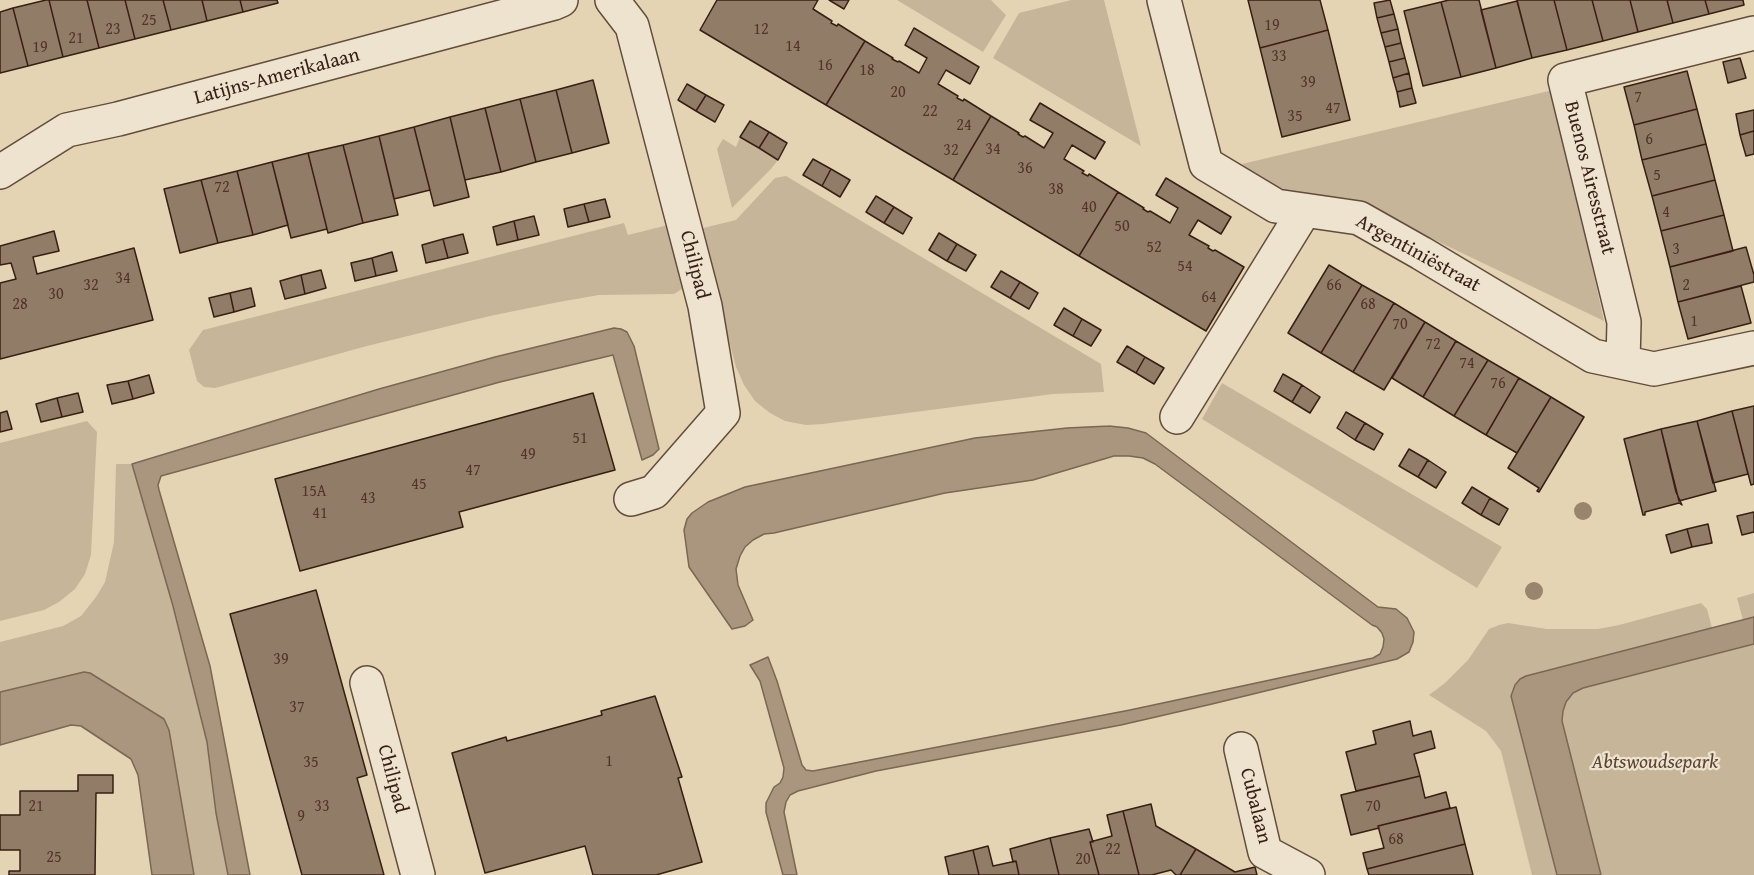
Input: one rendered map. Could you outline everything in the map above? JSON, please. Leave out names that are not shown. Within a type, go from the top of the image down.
[{"type":"street","name":"Latijns-Amerikalaan","points":[[0,172],[67,130],[164,107],[561,0]]},
{"type":"street","name":"Chilipad","points":[[612,0],[632,26],[705,306],[723,413],[654,492],[631,499]]},
{"type":"street","name":"Argentiniëstraat","points":[[1164,0],[1206,164],[1276,206],[1359,218],[1593,356],[1654,369],[1754,348]]},
{"type":"street","name":"Buenos Airesstraat","points":[[1623,362],[1624,322],[1565,80],[1754,33]]},
{"type":"street","points":[[1178,417],[1304,211]]},
{"type":"street","name":"Chilipad","points":[[367,683],[418,875]]},
{"type":"street","name":"Cubalaan","points":[[1240,749],[1265,852],[1308,875]]},
{"type":"green space","points":[[897,0],[991,0],[1006,15],[983,52]]},
{"type":"green space","points":[[1071,0],[1104,0],[1141,146],[993,58],[1019,13]]},
{"type":"green space","points":[[1553,90],[1604,321],[1347,198],[1282,197],[1242,164]]},
{"type":"green space","points":[[740,137],[778,160],[732,208],[717,149],[723,139],[736,147]]},
{"type":"green space","points":[[786,176],[1101,364],[1104,392],[1053,394],[823,424],[806,425],[785,421],[770,413],[755,401],[736,367],[699,229],[736,220],[775,178]]},
{"type":"green space","points":[[624,223],[628,235],[668,225],[683,280],[682,289],[674,294],[599,295],[490,316],[367,346],[215,388],[204,387],[197,381],[189,350],[203,330]]},
{"type":"green space","points":[[1222,383],[1502,547],[1477,588],[1202,419]]},
{"type":"green space","points":[[87,421],[97,432],[91,555],[85,574],[75,589],[59,602],[44,610],[0,621],[0,443]]},
{"type":"green space","points":[[116,464],[132,464],[173,606],[207,742],[216,813],[228,875],[194,875],[169,730],[164,719],[90,673],[84,672],[0,692],[0,642],[63,626],[81,616],[105,582],[114,542]]},
{"type":"green space","points":[[1754,593],[1754,617],[1743,620],[1737,598]]},
{"type":"green space","points":[[1701,603],[1707,609],[1712,628],[1526,676],[1520,679],[1512,691],[1511,696],[1557,875],[1532,875],[1501,751],[1486,731],[1429,695],[1468,660],[1489,629],[1499,625],[1508,623],[1547,629],[1598,629]]},
{"type":"green space","name":"Abtswoudsepark","points":[[1754,630],[1754,875],[1581,875],[1536,689]]},
{"type":"shaded area","points":[[614,328],[627,332],[634,346],[659,449],[642,460],[613,355],[500,382],[161,476],[159,490],[210,666],[250,875],[228,875],[216,813],[207,742],[173,606],[132,464],[379,389],[495,357]]},
{"type":"shaded area","points":[[1109,426],[1146,433],[1378,607],[1396,609],[1407,618],[1414,632],[1409,652],[1397,659],[1121,725],[876,771],[798,791],[790,795],[784,812],[797,875],[783,875],[766,812],[766,803],[774,787],[780,783],[784,768],[760,681],[750,665],[768,657],[802,765],[806,770],[813,771],[1130,710],[1373,658],[1380,654],[1384,639],[1377,627],[1155,464],[1143,458],[1129,456],[1114,456],[1033,480],[945,493],[764,534],[745,547],[736,569],[738,585],[753,620],[745,626],[732,629],[689,567],[684,530],[687,519],[708,502],[745,487],[975,438]]},
{"type":"shaded area","points":[[1754,617],[1754,644],[1583,688],[1573,693],[1566,702],[1562,721],[1601,875],[1557,875],[1511,696],[1515,685],[1526,676]]},
{"type":"shaded area","points":[[84,672],[90,673],[164,719],[169,730],[194,875],[152,875],[138,775],[131,759],[81,726],[71,725],[0,745],[0,692]]},
{"type":"building","points":[[49,0],[63,57],[28,66],[13,8]]},
{"type":"building","points":[[49,0],[87,0],[99,48],[63,57]]},
{"type":"building","points":[[87,0],[125,0],[135,39],[99,48]]},
{"type":"building","points":[[125,0],[163,0],[171,30],[135,39]]},
{"type":"building","points":[[163,0],[202,0],[207,21],[171,30]]},
{"type":"building","points":[[202,0],[240,0],[243,12],[207,21]]},
{"type":"building","points":[[240,0],[277,0],[278,3],[243,12]]},
{"type":"building","points":[[717,0],[818,0],[813,9],[832,21],[831,23],[837,26],[838,24],[865,41],[826,105],[700,30]]},
{"type":"building","points":[[829,0],[849,0],[844,9]]},
{"type":"building","points":[[1248,0],[1320,0],[1328,30],[1260,48]]},
{"type":"building","points":[[1390,0],[1394,14],[1377,18],[1374,3]]},
{"type":"building","points":[[1479,0],[1496,68],[1461,77],[1441,2]]},
{"type":"building","points":[[1517,0],[1554,0],[1567,50],[1532,58]]},
{"type":"building","points":[[1554,0],[1592,0],[1603,41],[1567,50]]},
{"type":"building","points":[[1592,0],[1630,0],[1638,32],[1603,41]]},
{"type":"building","points":[[1630,0],[1667,0],[1673,23],[1638,32]]},
{"type":"building","points":[[1667,0],[1705,0],[1709,14],[1673,23]]},
{"type":"building","points":[[1705,0],[1743,0],[1744,5],[1709,14]]},
{"type":"building","points":[[1517,1],[1532,58],[1496,68],[1481,10]]},
{"type":"building","points":[[1441,2],[1461,77],[1423,86],[1404,11]]},
{"type":"building","points":[[13,8],[28,66],[0,73],[0,12]]},
{"type":"building","points":[[1394,14],[1398,29],[1381,33],[1377,18]]},
{"type":"building","points":[[914,28],[979,67],[970,84],[946,70],[938,84],[958,96],[957,98],[963,101],[964,99],[991,116],[953,180],[826,105],[865,41],[919,73],[927,58],[905,45]]},
{"type":"building","points":[[1398,29],[1401,43],[1385,47],[1381,33]]},
{"type":"building","points":[[1328,30],[1350,120],[1282,137],[1260,48]]},
{"type":"building","points":[[1401,43],[1405,58],[1389,62],[1385,47]]},
{"type":"building","points":[[1405,58],[1409,73],[1393,78],[1389,62]]},
{"type":"building","points":[[1740,58],[1746,78],[1728,83],[1723,62]]},
{"type":"building","points":[[1687,71],[1697,109],[1634,125],[1624,87]]},
{"type":"building","points":[[1409,73],[1412,88],[1397,92],[1393,78]]},
{"type":"building","points":[[593,80],[609,143],[572,153],[556,90]]},
{"type":"building","points":[[687,84],[706,95],[696,111],[678,100]]},
{"type":"building","points":[[1412,88],[1416,103],[1400,107],[1397,92]]},
{"type":"building","points":[[556,90],[572,153],[536,162],[520,99]]},
{"type":"building","points":[[706,95],[724,105],[715,122],[696,111]]},
{"type":"building","points":[[520,99],[536,162],[501,172],[485,108]]},
{"type":"building","points":[[1040,103],[1105,142],[1095,159],[1072,145],[1064,159],[1084,171],[1082,173],[1088,176],[1089,174],[1118,192],[1079,256],[953,180],[991,116],[1044,148],[1053,133],[1030,120]]},
{"type":"building","points":[[485,108],[501,172],[465,180],[450,117]]},
{"type":"building","points":[[1697,109],[1706,144],[1642,160],[1634,125]]},
{"type":"building","points":[[1754,110],[1754,131],[1740,135],[1736,114]]},
{"type":"building","points":[[450,117],[469,197],[434,206],[414,127]]},
{"type":"building","points":[[750,121],[769,132],[759,148],[740,137]]},
{"type":"building","points":[[414,127],[430,190],[394,199],[379,136]]},
{"type":"building","points":[[1754,131],[1754,154],[1746,156],[1740,135]]},
{"type":"building","points":[[769,132],[787,143],[778,160],[759,148]]},
{"type":"building","points":[[379,136],[398,215],[363,223],[343,145]]},
{"type":"building","points":[[1706,144],[1715,180],[1652,196],[1642,160]]},
{"type":"building","points":[[343,145],[363,223],[328,233],[308,153]]},
{"type":"building","points":[[308,153],[327,229],[291,238],[272,162]]},
{"type":"building","points":[[813,159],[831,169],[822,186],[803,175]]},
{"type":"building","points":[[272,162],[288,225],[253,235],[237,171]]},
{"type":"building","points":[[831,169],[850,180],[840,197],[822,186]]},
{"type":"building","points":[[237,171],[253,235],[218,243],[201,180]]},
{"type":"building","points":[[1166,178],[1231,217],[1221,234],[1198,220],[1189,235],[1244,267],[1206,331],[1079,256],[1118,192],[1148,212],[1170,223],[1178,208],[1156,195]]},
{"type":"building","points":[[201,180],[218,243],[180,253],[164,189]]},
{"type":"building","points":[[1715,180],[1724,215],[1661,231],[1652,196]]},
{"type":"building","points":[[876,196],[894,207],[884,223],[866,212]]},
{"type":"building","points":[[605,199],[610,217],[589,222],[584,204]]},
{"type":"building","points":[[584,204],[589,222],[568,227],[564,209]]},
{"type":"building","points":[[894,207],[912,218],[903,234],[884,223]]},
{"type":"building","points":[[1724,215],[1733,251],[1670,267],[1661,231]]},
{"type":"building","points":[[534,216],[539,235],[518,240],[514,221]]},
{"type":"building","points":[[514,221],[518,240],[497,245],[493,227]]},
{"type":"building","points":[[54,231],[59,251],[33,257],[37,274],[134,248],[153,320],[0,359],[0,283],[16,279],[11,263],[0,265],[0,246]]},
{"type":"building","points":[[939,233],[957,244],[947,261],[929,250]]},
{"type":"building","points":[[463,234],[468,253],[448,258],[443,239]]},
{"type":"building","points":[[443,239],[448,258],[426,263],[422,245]]},
{"type":"building","points":[[957,244],[976,255],[966,271],[947,261]]},
{"type":"building","points":[[1746,247],[1754,282],[1678,302],[1670,267]]},
{"type":"building","points":[[392,252],[397,271],[376,276],[372,258]]},
{"type":"building","points":[[372,258],[376,276],[355,281],[351,263]]},
{"type":"building","points":[[1329,265],[1362,285],[1321,353],[1288,333]]},
{"type":"building","points":[[321,270],[326,288],[305,294],[301,275]]},
{"type":"building","points":[[1001,271],[1020,282],[1010,298],[991,287]]},
{"type":"building","points":[[301,275],[305,294],[285,299],[280,281]]},
{"type":"building","points":[[1020,282],[1038,293],[1029,309],[1010,298]]},
{"type":"building","points":[[1362,285],[1394,303],[1353,372],[1321,353]]},
{"type":"building","points":[[1741,286],[1751,323],[1688,339],[1678,302]]},
{"type":"building","points":[[251,288],[255,306],[234,312],[230,293]]},
{"type":"building","points":[[230,293],[234,312],[214,317],[209,298]]},
{"type":"building","points":[[1394,303],[1425,322],[1384,390],[1353,372]]},
{"type":"building","points":[[1064,308],[1082,319],[1073,336],[1054,325]]},
{"type":"building","points":[[1082,319],[1101,330],[1091,346],[1073,336]]},
{"type":"building","points":[[1425,322],[1456,341],[1423,397],[1392,378]]},
{"type":"building","points":[[1456,341],[1488,360],[1454,416],[1423,397]]},
{"type":"building","points":[[1127,346],[1145,357],[1136,373],[1117,362]]},
{"type":"building","points":[[1145,357],[1164,368],[1154,384],[1136,373]]},
{"type":"building","points":[[1488,360],[1519,378],[1486,435],[1454,416]]},
{"type":"building","points":[[1283,374],[1302,385],[1292,402],[1274,391]]},
{"type":"building","points":[[149,375],[154,393],[133,399],[128,381]]},
{"type":"building","points":[[1519,378],[1551,397],[1517,453],[1486,435]]},
{"type":"building","points":[[128,381],[133,399],[112,404],[107,385]]},
{"type":"building","points":[[1302,385],[1320,397],[1310,413],[1292,402]]},
{"type":"building","points":[[78,393],[83,412],[62,417],[57,398]]},
{"type":"building","points":[[593,393],[615,470],[459,512],[463,527],[300,571],[275,479]]},
{"type":"building","points":[[1551,397],[1584,417],[1539,492],[1537,491],[1539,488],[1508,468]]},
{"type":"building","points":[[57,398],[62,417],[41,422],[36,404]]},
{"type":"building","points":[[1754,406],[1754,484],[1751,485],[1732,411]]},
{"type":"building","points":[[7,411],[12,429],[0,432],[0,413]]},
{"type":"building","points":[[1732,411],[1748,474],[1713,483],[1697,421]]},
{"type":"building","points":[[1346,412],[1365,423],[1355,440],[1337,428]]},
{"type":"building","points":[[1697,421],[1716,491],[1679,501],[1661,429]]},
{"type":"building","points":[[1365,423],[1383,434],[1374,450],[1355,440]]},
{"type":"building","points":[[1661,429],[1676,492],[1682,505],[1679,503],[1645,512],[1643,515],[1624,439]]},
{"type":"building","points":[[1409,449],[1428,460],[1418,477],[1399,466]]},
{"type":"building","points":[[1428,460],[1446,472],[1436,488],[1418,477]]},
{"type":"building","points":[[1472,487],[1490,498],[1481,515],[1462,503]]},
{"type":"building","points":[[1490,498],[1508,509],[1499,525],[1481,515]]},
{"type":"building","points":[[1754,512],[1754,532],[1742,535],[1737,516]]},
{"type":"building","points":[[1708,524],[1712,543],[1692,547],[1687,529]]},
{"type":"building","points":[[1687,529],[1692,547],[1671,553],[1666,535]]},
{"type":"building","points":[[316,590],[367,775],[357,778],[384,875],[302,875],[230,614]]},
{"type":"building","points":[[655,696],[682,777],[678,778],[702,862],[656,875],[593,875],[585,846],[485,873],[452,753],[506,737],[507,741],[602,715],[601,711]]},
{"type":"building","points":[[1410,721],[1413,736],[1431,731],[1435,748],[1414,754],[1420,776],[1356,791],[1346,752],[1376,744],[1373,731]]},
{"type":"building","points":[[78,775],[113,775],[113,793],[96,793],[95,875],[9,875],[9,871],[20,871],[20,850],[0,850],[0,815],[20,815],[20,791],[78,791]]},
{"type":"building","points":[[1420,776],[1425,798],[1446,792],[1450,808],[1351,835],[1341,795]]},
{"type":"building","points":[[1151,804],[1156,826],[1196,849],[1180,875],[1176,875],[1171,870],[1152,875],[1139,875],[1123,811]]},
{"type":"building","points":[[1456,807],[1465,844],[1367,869],[1363,853],[1384,848],[1378,826]]},
{"type":"building","points":[[1123,811],[1139,875],[1099,875],[1090,842],[1112,836],[1107,815]]},
{"type":"building","points":[[1089,829],[1099,875],[1059,875],[1050,838]]},
{"type":"building","points":[[1050,838],[1059,875],[1019,875],[1010,849]]},
{"type":"building","points":[[1465,844],[1473,875],[1369,875],[1367,869]]},
{"type":"building","points":[[988,846],[993,866],[1016,861],[1019,875],[979,875],[973,850]]},
{"type":"building","points":[[1196,849],[1235,872],[1255,867],[1257,875],[1180,875]]},
{"type":"building","points":[[973,850],[979,875],[949,875],[945,857]]}]
